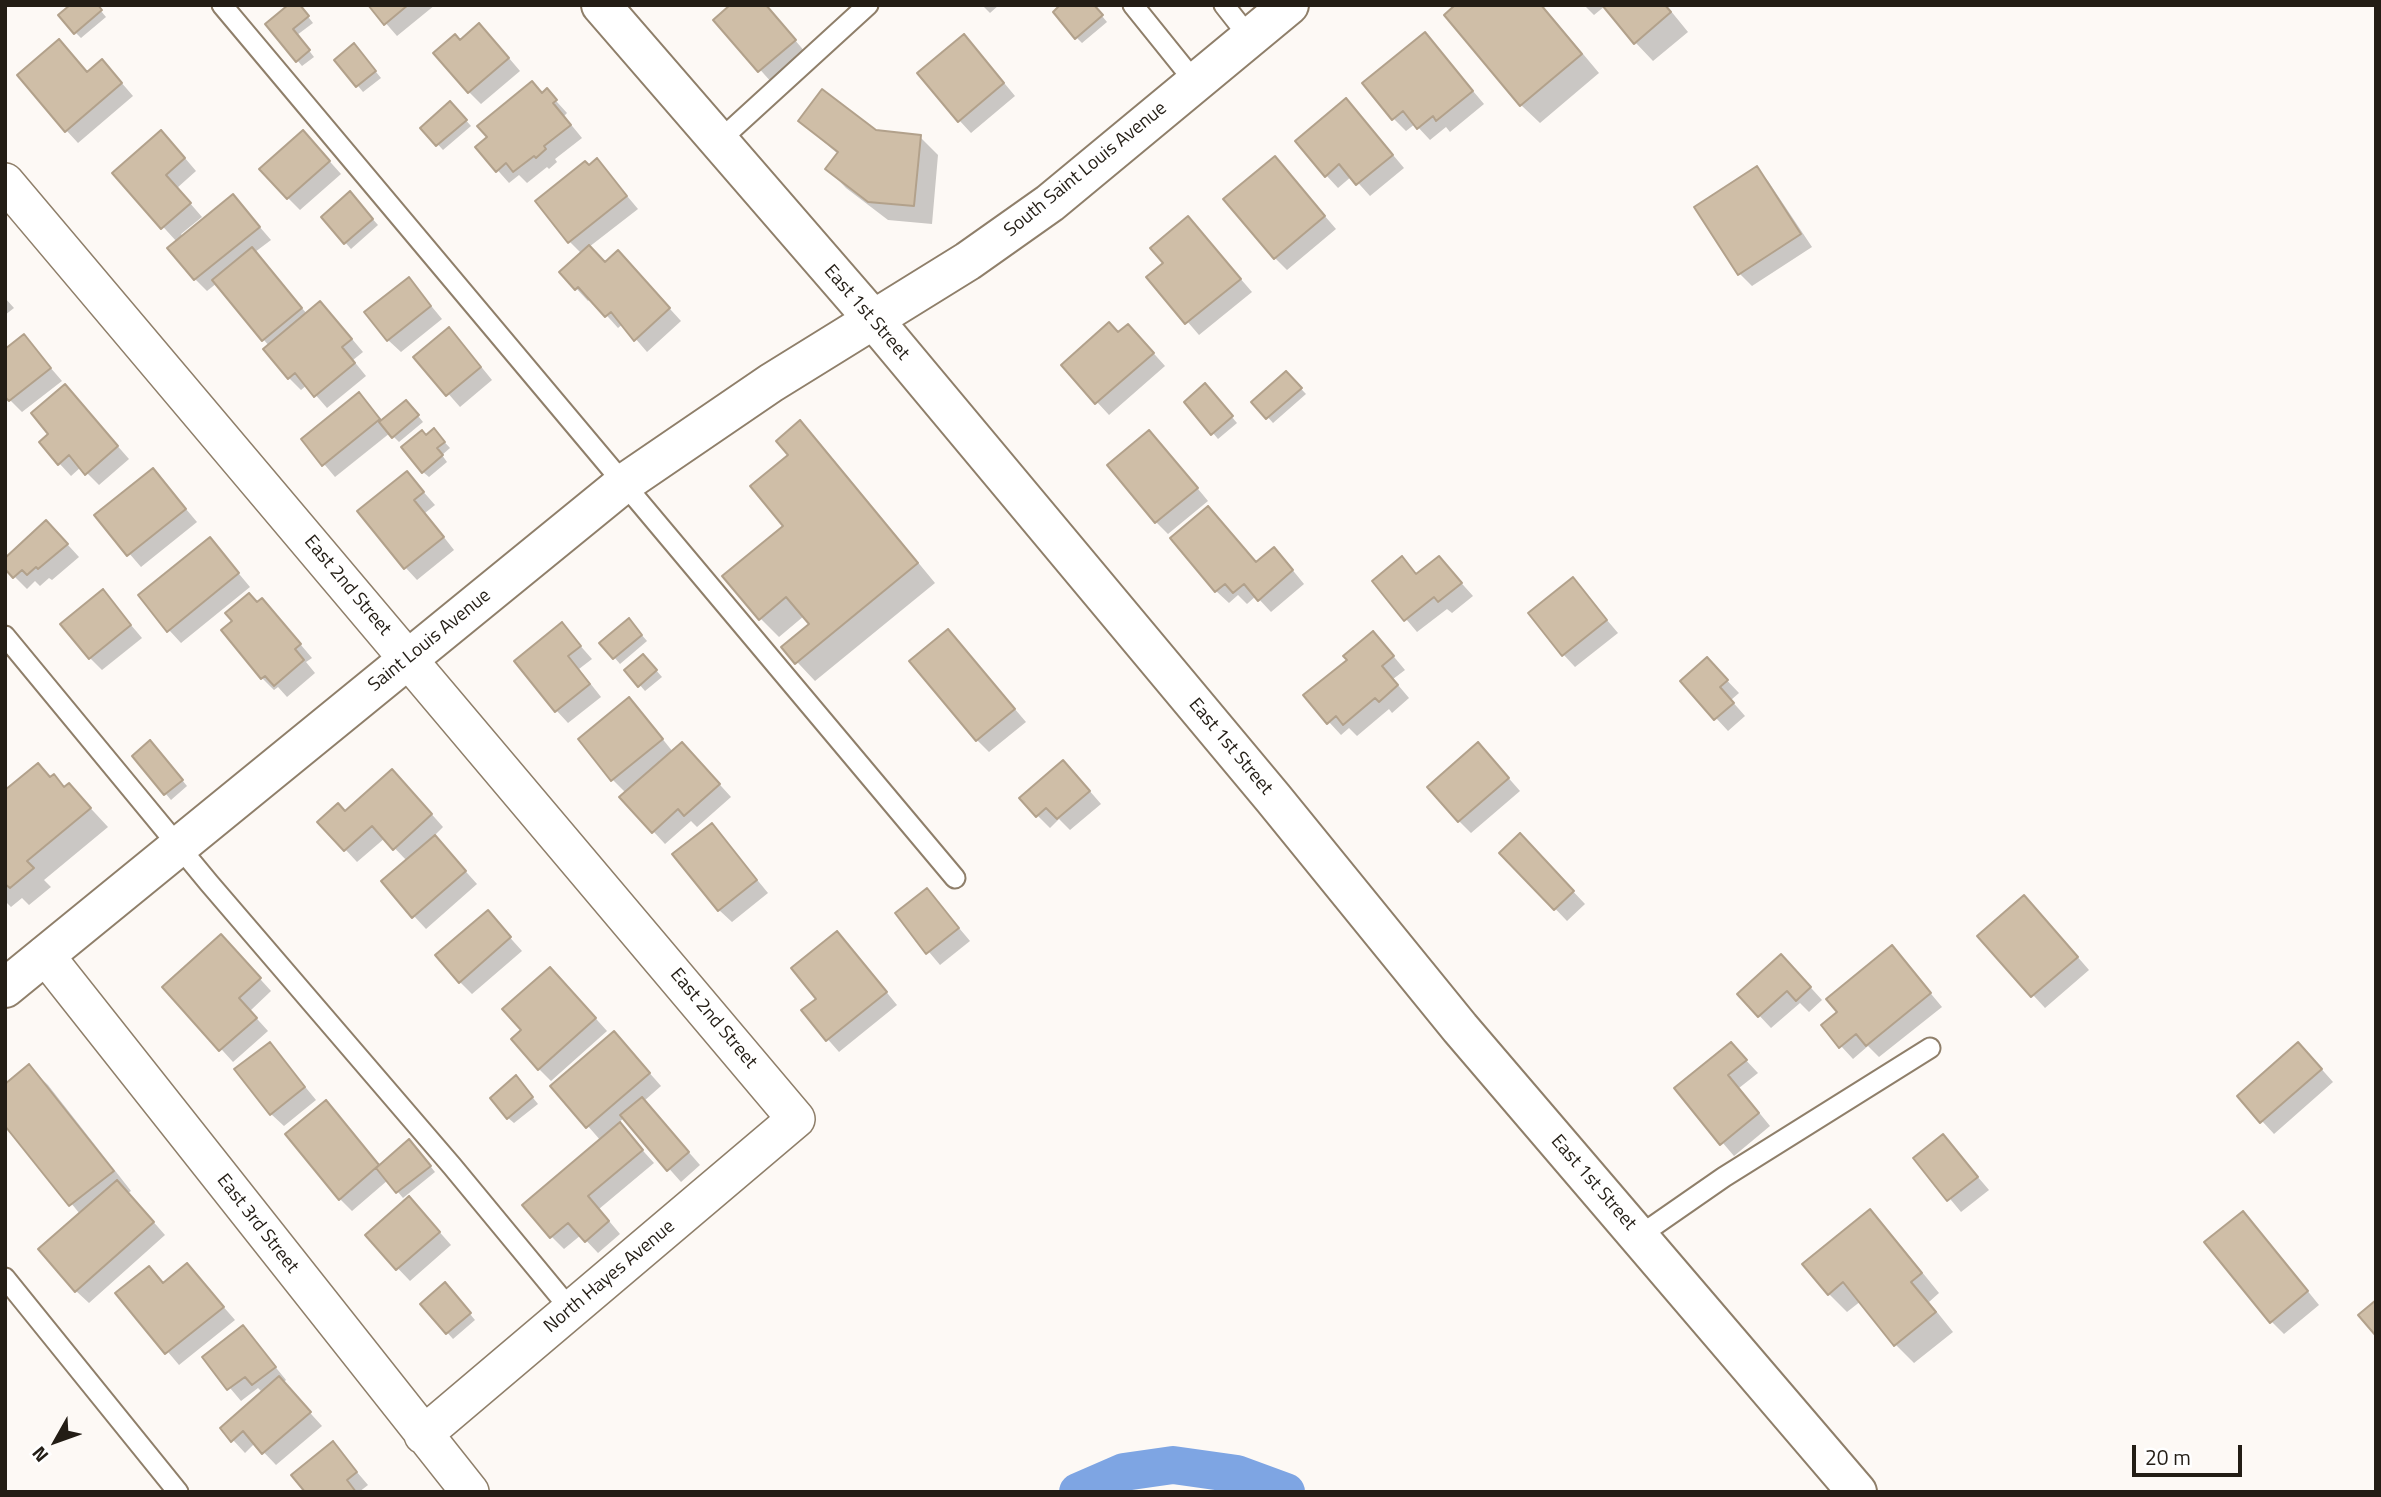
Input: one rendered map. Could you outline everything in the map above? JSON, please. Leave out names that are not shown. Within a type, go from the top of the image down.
[{"type":"main road","name":"South Saint Louis Avenue","points":[[873,319],[968,261],[1050,203],[1289,5]]},
{"type":"main road","name":"East 1st Street","points":[[610,8],[1273,798],[1460,1028],[1857,1492]]},
{"type":"main road","name":"Saint Louis Avenue","points":[[5,988],[623,484],[771,383],[873,319]]},
{"type":"street","name":"East 2nd Street","points":[[5,182],[796,1119]]},
{"type":"street","name":"East 3rd Street","points":[[45,955],[470,1492]]},
{"type":"street","name":"North Hayes Avenue","points":[[424,1435],[796,1119]]},
{"type":"lane","points":[[222,5],[955,878]]},
{"type":"lane","points":[[1133,5],[1195,82]]},
{"type":"lane","points":[[1224,5],[1250,37]]},
{"type":"lane","points":[[719,141],[867,6]]},
{"type":"lane","points":[[5,636],[178,847],[452,1166],[571,1310]]},
{"type":"lane","points":[[1639,1236],[1724,1177],[1930,1048]]},
{"type":"lane","points":[[5,1278],[178,1492]]},
{"type":"building","points":[[70,5],[98,5],[102,10],[74,34],[58,15]]},
{"type":"building","points":[[288,5],[300,5],[309,16],[293,29],[310,50],[296,62],[265,24]]},
{"type":"building","points":[[368,5],[408,5],[384,25]]},
{"type":"building","points":[[730,5],[766,5],[796,40],[758,72],[713,20]]},
{"type":"building","points":[[1060,5],[1094,5],[1103,15],[1075,39],[1053,12]]},
{"type":"building","points":[[1455,5],[1541,5],[1582,54],[1520,106],[1444,15]]},
{"type":"building","points":[[1602,5],[1665,5],[1671,12],[1634,44]]},
{"type":"building","points":[[479,23],[509,58],[468,93],[433,53],[455,34],[460,40]]},
{"type":"building","points":[[1425,32],[1473,91],[1436,121],[1433,116],[1417,129],[1403,111],[1392,120],[1362,83]]},
{"type":"building","points":[[964,34],[1004,83],[958,122],[917,73]]},
{"type":"building","points":[[59,39],[87,72],[102,59],[122,83],[65,132],[17,75]]},
{"type":"building","points":[[354,43],[376,71],[356,87],[334,60]]},
{"type":"building","points":[[532,81],[542,93],[547,88],[557,100],[553,103],[571,125],[544,146],[546,149],[536,158],[534,156],[513,172],[506,163],[496,172],[475,147],[487,137],[477,126]]},
{"type":"building","points":[[822,89],[876,130],[921,135],[914,206],[868,202],[825,169],[838,152],[798,121]]},
{"type":"building","points":[[1346,98],[1393,155],[1356,185],[1339,164],[1325,177],[1295,141]]},
{"type":"building","points":[[450,101],[467,120],[436,146],[420,128]]},
{"type":"building","points":[[161,130],[185,158],[166,175],[191,203],[161,229],[112,173]]},
{"type":"building","points":[[303,130],[330,161],[287,199],[259,169]]},
{"type":"building","points":[[1275,156],[1325,216],[1274,259],[1223,199]]},
{"type":"building","points":[[597,158],[627,196],[568,243],[535,201],[585,161],[589,165]]},
{"type":"building","points":[[1757,166],[1801,234],[1738,275],[1694,207]]},
{"type":"building","points":[[350,191],[373,219],[344,244],[321,217]]},
{"type":"building","points":[[233,194],[260,227],[194,280],[167,248]]},
{"type":"building","points":[[1188,216],[1241,279],[1185,324],[1146,277],[1163,263],[1150,248]]},
{"type":"building","points":[[589,245],[605,262],[618,250],[670,308],[634,341],[611,312],[605,317],[578,287],[575,290],[559,272]]},
{"type":"building","points":[[252,247],[302,308],[262,341],[212,280]]},
{"type":"building","points":[[409,277],[431,306],[387,341],[364,312]]},
{"type":"building","points":[[320,301],[352,339],[342,347],[355,363],[314,397],[295,373],[288,379],[263,349]]},
{"type":"building","points":[[1109,322],[1118,332],[1128,324],[1154,353],[1095,404],[1061,365]]},
{"type":"building","points":[[449,327],[481,367],[446,396],[413,357]]},
{"type":"building","points":[[24,334],[51,368],[9,401],[5,397],[5,349]]},
{"type":"building","points":[[1286,371],[1302,388],[1266,419],[1251,402]]},
{"type":"building","points":[[1205,383],[1233,416],[1211,435],[1184,402]]},
{"type":"building","points":[[65,384],[118,446],[85,475],[69,455],[58,465],[39,442],[48,434],[31,413]]},
{"type":"building","points":[[359,392],[380,419],[322,466],[301,439]]},
{"type":"building","points":[[406,400],[419,415],[392,438],[379,422]]},
{"type":"building","points":[[800,420],[918,563],[795,664],[781,647],[809,624],[786,597],[759,620],[722,576],[783,526],[750,486],[788,455],[776,441]]},
{"type":"building","points":[[434,428],[445,442],[437,448],[443,455],[422,473],[401,447],[422,430],[426,435]]},
{"type":"building","points":[[1149,430],[1198,488],[1155,523],[1107,465]]},
{"type":"building","points":[[153,468],[186,509],[127,556],[94,515]]},
{"type":"building","points":[[407,471],[424,492],[414,500],[444,537],[404,569],[357,511]]},
{"type":"building","points":[[1208,506],[1256,562],[1274,547],[1293,570],[1258,601],[1244,584],[1233,593],[1225,584],[1215,592],[1170,538]]},
{"type":"building","points":[[46,520],[68,544],[38,569],[36,567],[27,575],[22,570],[13,578],[5,569],[5,558]]},
{"type":"building","points":[[210,537],[239,573],[167,632],[138,595]]},
{"type":"building","points":[[1402,556],[1416,574],[1439,556],[1462,583],[1438,602],[1434,597],[1404,621],[1372,581]]},
{"type":"building","points":[[1573,577],[1607,620],[1562,656],[1528,613]]},
{"type":"building","points":[[103,589],[131,625],[89,659],[60,624]]},
{"type":"building","points":[[249,593],[257,602],[262,598],[301,644],[295,649],[304,660],[274,686],[265,676],[261,679],[221,630],[232,621],[225,613]]},
{"type":"building","points":[[629,618],[642,635],[613,659],[599,643]]},
{"type":"building","points":[[562,622],[581,646],[568,656],[590,684],[555,712],[514,661]]},
{"type":"building","points":[[948,629],[1015,709],[976,741],[909,661]]},
{"type":"building","points":[[1373,631],[1394,656],[1382,666],[1398,685],[1379,702],[1375,698],[1343,725],[1336,716],[1327,724],[1303,695],[1347,660],[1343,656]]},
{"type":"building","points":[[643,654],[657,670],[638,687],[624,670]]},
{"type":"building","points":[[1707,657],[1728,680],[1720,687],[1734,703],[1714,720],[1680,681]]},
{"type":"building","points":[[629,697],[663,739],[611,781],[578,739]]},
{"type":"building","points":[[150,740],[183,780],[164,795],[132,756]]},
{"type":"building","points":[[682,742],[720,784],[684,816],[678,809],[652,833],[619,797]]},
{"type":"building","points":[[1478,742],[1509,778],[1458,822],[1427,787]]},
{"type":"building","points":[[1063,760],[1090,791],[1057,819],[1046,808],[1036,817],[1019,798]]},
{"type":"building","points":[[38,763],[50,777],[54,774],[64,787],[69,783],[91,808],[27,861],[34,868],[10,888],[5,884],[5,790]]},
{"type":"building","points":[[392,769],[432,814],[393,850],[372,826],[344,851],[317,822],[338,803],[345,811]]},
{"type":"building","points":[[712,823],[757,880],[718,911],[672,854]]},
{"type":"building","points":[[1520,833],[1574,891],[1554,910],[1499,853]]},
{"type":"building","points":[[435,835],[466,871],[412,918],[381,881]]},
{"type":"building","points":[[927,888],[959,928],[926,954],[895,913]]},
{"type":"building","points":[[2024,895],[2078,957],[2031,997],[1977,936]]},
{"type":"building","points":[[488,910],[511,937],[459,983],[435,955]]},
{"type":"building","points":[[837,931],[887,992],[826,1041],[801,1010],[816,999],[791,968]]},
{"type":"building","points":[[221,934],[261,978],[239,998],[257,1018],[219,1051],[162,987]]},
{"type":"building","points":[[1892,945],[1931,993],[1866,1046],[1856,1034],[1839,1048],[1821,1025],[1837,1012],[1826,999]]},
{"type":"building","points":[[1781,954],[1811,987],[1796,1001],[1787,991],[1758,1017],[1737,994]]},
{"type":"building","points":[[550,967],[596,1018],[538,1070],[511,1039],[521,1030],[502,1009]]},
{"type":"building","points":[[614,1031],[650,1073],[586,1128],[550,1086]]},
{"type":"building","points":[[270,1042],[305,1087],[270,1115],[234,1069]]},
{"type":"building","points":[[1731,1042],[1747,1060],[1728,1075],[1759,1113],[1720,1145],[1674,1088]]},
{"type":"building","points":[[2298,1042],[2322,1069],[2260,1123],[2237,1096]]},
{"type":"building","points":[[29,1064],[114,1171],[69,1206],[5,1126],[5,1084]]},
{"type":"building","points":[[516,1075],[533,1097],[507,1119],[490,1098]]},
{"type":"building","points":[[642,1097],[689,1152],[667,1171],[620,1115]]},
{"type":"building","points":[[326,1100],[379,1165],[339,1200],[285,1134]]},
{"type":"building","points":[[620,1122],[643,1150],[588,1196],[609,1221],[585,1242],[568,1223],[550,1238],[522,1205]]},
{"type":"building","points":[[1943,1134],[1978,1177],[1947,1201],[1913,1158]]},
{"type":"building","points":[[409,1139],[431,1166],[396,1193],[376,1168]]},
{"type":"building","points":[[117,1180],[154,1222],[75,1292],[38,1249]]},
{"type":"building","points":[[409,1196],[440,1232],[396,1270],[365,1235]]},
{"type":"building","points":[[1870,1209],[1922,1273],[1911,1282],[1936,1312],[1894,1346],[1843,1282],[1828,1295],[1802,1264]]},
{"type":"building","points":[[2243,1211],[2308,1291],[2270,1323],[2204,1242]]},
{"type":"building","points":[[187,1263],[224,1307],[165,1354],[115,1293],[149,1266],[163,1283]]},
{"type":"building","points":[[445,1282],[471,1313],[446,1334],[420,1304]]},
{"type":"building","points":[[2376,1300],[2376,1336],[2358,1315]]},
{"type":"building","points":[[243,1325],[276,1367],[252,1385],[245,1377],[227,1390],[202,1357]]},
{"type":"building","points":[[279,1376],[311,1412],[262,1454],[243,1431],[231,1442],[220,1428]]},
{"type":"building","points":[[333,1441],[357,1472],[347,1480],[356,1492],[305,1492],[291,1475]]},
{"type":"waterway","points":[[1078,1492],[1124,1472],[1173,1465],[1237,1474],[1286,1492]]}]
